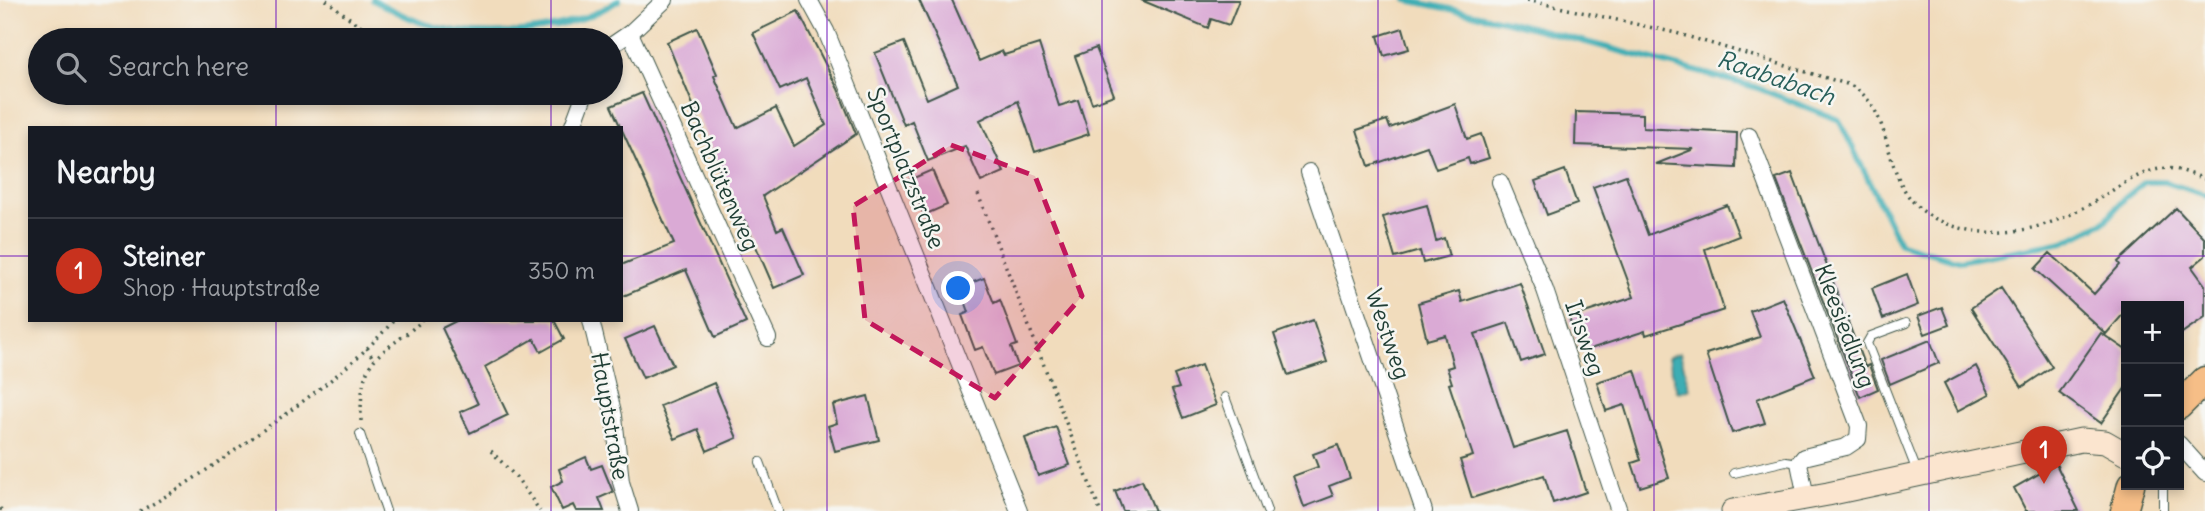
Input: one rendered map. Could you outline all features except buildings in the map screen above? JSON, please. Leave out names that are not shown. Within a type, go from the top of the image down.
[{"type":"main road","points":[[2184,401],[2205,380]]},
{"type":"main road","points":[[1733,511],[2081,440],[2105,442],[2121,451]]},
{"type":"main road","points":[[2124,511],[2130,490]]},
{"type":"street","points":[[623,38],[665,0]]},
{"type":"street","name":"Sportplatzstraße","points":[[809,0],[826,31],[1019,511]]},
{"type":"street","name":"Bachblütenweg","points":[[630,33],[768,338]]},
{"type":"street","points":[[573,126],[581,105]]},
{"type":"street","name":"Kleesiedlung","points":[[1749,136],[1859,426],[1858,439],[1846,447],[1804,457],[1798,463]]},
{"type":"street","name":"Westweg","points":[[1309,172],[1424,511]]},
{"type":"street","name":"Irisweg","points":[[1500,182],[1545,290],[1619,511]]},
{"type":"street","name":"Hauptstraße","points":[[591,322],[614,416],[621,482],[630,511]]},
{"type":"street","points":[[2184,450],[2205,473]]},
{"type":"street","points":[[1798,463],[1806,497]]},
{"type":"lane","points":[[1906,323],[1871,336],[1867,343],[1918,475]]},
{"type":"lane","points":[[1225,397],[1267,511]]},
{"type":"lane","points":[[360,434],[386,511]]},
{"type":"lane","points":[[1734,473],[1786,461],[1798,463]]},
{"type":"lane","points":[[760,462],[778,511]]},
{"type":"lane","points":[[2162,490],[2163,511]]},
{"type":"path","points":[[326,0],[365,28]]},
{"type":"path","points":[[1527,0],[1676,33],[1850,85],[1866,95],[1883,131],[1903,190],[1916,206],[1933,218],[1952,226],[1993,233],[2037,227],[2078,212],[2158,169],[2171,169],[2205,179]]},
{"type":"path","points":[[978,194],[1100,511]]},
{"type":"path","points":[[140,511],[274,423],[367,348],[392,322]]},
{"type":"path","points":[[360,434],[360,395],[363,380],[374,360],[386,347],[420,322]]},
{"type":"path","points":[[367,348],[374,360]]},
{"type":"path","points":[[491,451],[517,478],[540,511]]},
{"type":"path","points":[[0,509],[6,511]]},
{"type":"highlighted area","points":[[951,145],[1035,176],[1082,296],[995,398],[865,320],[853,206]]},
{"type":"water","points":[[1680,353],[1690,389],[1677,392],[1668,357]]},
{"type":"waterway","name":"Raababach","points":[[373,0],[422,23],[442,28]]},
{"type":"waterway","name":"Raababach","points":[[549,28],[598,12],[619,0]]},
{"type":"waterway","name":"Raababach","points":[[1407,0],[1507,21],[1755,87],[1839,120],[1900,244],[1959,261],[2064,242],[2104,222],[2125,198],[2145,182],[2165,182],[2205,195]]},
{"type":"place","name":"Steiner","points":[[2044,484]]}]
